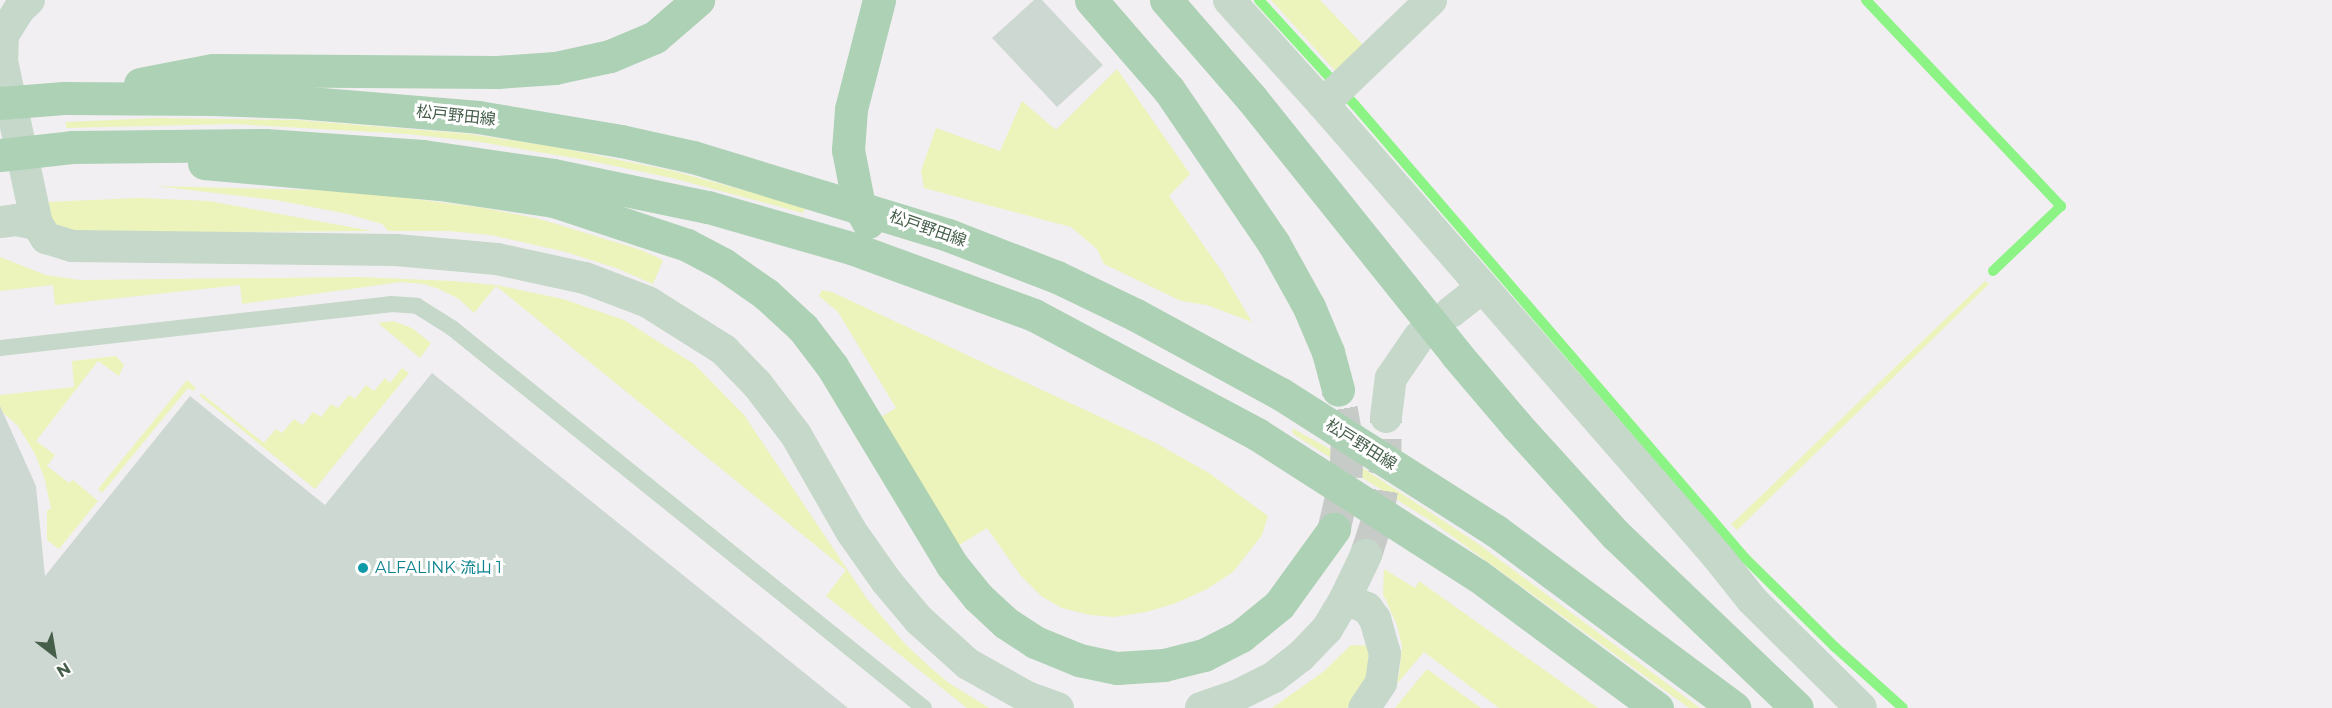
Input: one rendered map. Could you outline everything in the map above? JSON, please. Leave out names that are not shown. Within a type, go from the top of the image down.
[{"type":"main road","points":[[64,98],[213,70],[497,72],[555,68],[610,56],[655,37],[698,0]]},
{"type":"main road","points":[[879,0],[851,109],[848,150],[859,206],[865,219],[882,242],[922,273]]},
{"type":"main road","points":[[1091,0],[1169,90],[1274,244],[1309,307],[1328,352],[1338,390]]},
{"type":"main road","points":[[1166,0],[1252,99],[1456,354],[1517,426],[1616,535],[1797,708]]},
{"type":"main road","name":"松戸野田線","points":[[0,103],[64,98],[265,101],[478,117],[621,141],[693,157],[948,235],[1057,277],[1136,315],[1281,394],[1496,531],[1734,708]]},
{"type":"main road","points":[[0,155],[72,147],[190,144],[337,149],[423,156],[541,173],[708,207],[854,249],[1034,315],[1257,434],[1477,575],[1657,708]]},
{"type":"main road","points":[[72,147],[274,171],[343,174],[440,184],[554,201],[687,245],[723,264],[766,294],[803,328],[832,366],[952,566],[978,597],[1006,623],[1035,642],[1079,660],[1118,668],[1164,665],[1204,655],[1241,636],[1279,605],[1334,529]]},
{"type":"street","points":[[29,0],[20,8],[1,35],[2,61],[37,224],[46,238],[72,246],[396,250],[497,260],[585,278],[648,302],[724,350],[757,384],[796,435],[851,531],[919,620],[968,664],[1027,697],[1058,708]]},
{"type":"street","points":[[1229,0],[1335,93],[1482,288],[1717,556],[1752,600],[1861,708]]},
{"type":"street","points":[[1335,93],[1431,0]]},
{"type":"street","points":[[0,222],[16,220],[37,224]]},
{"type":"street","points":[[1451,312],[1482,288]]},
{"type":"street","points":[[1386,417],[1391,378],[1419,337]]},
{"type":"street","points":[[1201,708],[1236,696],[1283,670],[1300,657],[1327,628],[1346,599],[1366,555]]},
{"type":"street","points":[[1346,599],[1367,608],[1371,613],[1385,654],[1381,682],[1364,708]]},
{"type":"lane","points":[[0,348],[390,304],[417,306],[452,328],[924,708]]},
{"type":"green space","points":[[1271,0],[1320,0],[1363,45],[1339,75]]},
{"type":"green space","points":[[1117,69],[1190,174],[1169,196],[1223,273],[1252,322],[1207,305],[1181,301],[1104,264],[1097,249],[1071,227],[924,188],[921,171],[936,128],[1000,151],[1022,101],[1056,130]]},
{"type":"green space","points":[[156,118],[297,120],[469,134],[556,147],[673,171],[806,207],[803,213],[672,178],[586,160],[480,142],[408,134],[232,124],[66,128],[66,122]]},
{"type":"green space","points":[[155,186],[354,191],[484,208],[540,219],[641,250],[663,260],[653,284],[616,268],[566,252],[491,235],[448,231],[388,231],[382,224],[348,214],[276,200]]},
{"type":"green space","points":[[139,198],[209,201],[372,231],[92,233],[66,230],[52,221],[46,202]]},
{"type":"green space","points":[[0,257],[46,275],[79,280],[359,277],[496,285],[563,299],[624,320],[694,364],[744,415],[867,599],[905,644],[931,668],[949,683],[989,708],[967,708],[826,596],[846,570],[496,286],[474,313],[459,299],[439,289],[424,284],[401,282],[242,304],[240,285],[55,305],[53,285],[0,291]]},
{"type":"green space","points":[[1985,281],[1989,284],[1737,530],[1731,524],[1738,518]]},
{"type":"green space","points":[[822,290],[832,292],[1154,442],[1209,473],[1268,516],[1262,535],[1233,572],[1207,589],[1176,603],[1146,612],[1115,617],[1090,615],[1062,608],[1041,596],[1021,576],[987,528],[956,547],[881,417],[896,408],[838,312],[819,296]]},
{"type":"green space","points":[[393,321],[412,328],[431,343],[420,358],[378,323]]},
{"type":"green space","points":[[116,356],[124,365],[119,376],[98,361],[36,441],[55,455],[47,466],[69,483],[73,480],[98,501],[59,549],[47,540],[47,510],[51,509],[45,480],[35,454],[18,426],[0,410],[0,395],[74,387],[72,361]]},
{"type":"green space","points":[[402,368],[409,373],[315,489],[200,396],[201,393],[264,443],[276,429],[282,433],[294,419],[303,425],[313,412],[321,417],[331,404],[338,408],[349,395],[355,399],[366,385],[374,391],[385,378],[390,383]]},
{"type":"green space","points":[[187,380],[196,388],[193,391],[188,388],[102,493],[98,489]]},
{"type":"green space","points":[[1292,428],[1352,461],[1477,543],[1700,708],[1689,708],[1434,523],[1293,434]]},
{"type":"green space","points":[[1384,569],[1415,588],[1419,581],[1598,708],[1499,708],[1424,652],[1394,687],[1399,675],[1402,646],[1397,625],[1383,594]]},
{"type":"green space","points":[[1351,645],[1370,646],[1367,675],[1358,694],[1347,708],[1272,708],[1323,672]]},
{"type":"green space","points":[[1427,669],[1481,708],[1395,708]]},
{"type":"building","points":[[1034,0],[1042,0],[1103,65],[1057,107],[992,38]]},
{"type":"building","name":"ALFALINK 流山 1","points":[[432,373],[848,708],[0,708],[0,406],[36,486],[45,576],[190,396],[325,505]]},
{"type":"waterway","points":[[1259,0],[1355,105],[1745,558],[1835,647],[1903,708]]},
{"type":"waterway","points":[[1866,0],[2061,206],[1993,271]]},
{"type":"tunnel","points":[[1334,529],[1346,477],[1347,441],[1338,390]]},
{"type":"tunnel","points":[[1366,555],[1377,522],[1385,471],[1386,417]]},
{"type":"place","name":"ALFALINK 流山 1","points":[[363,568]]}]
